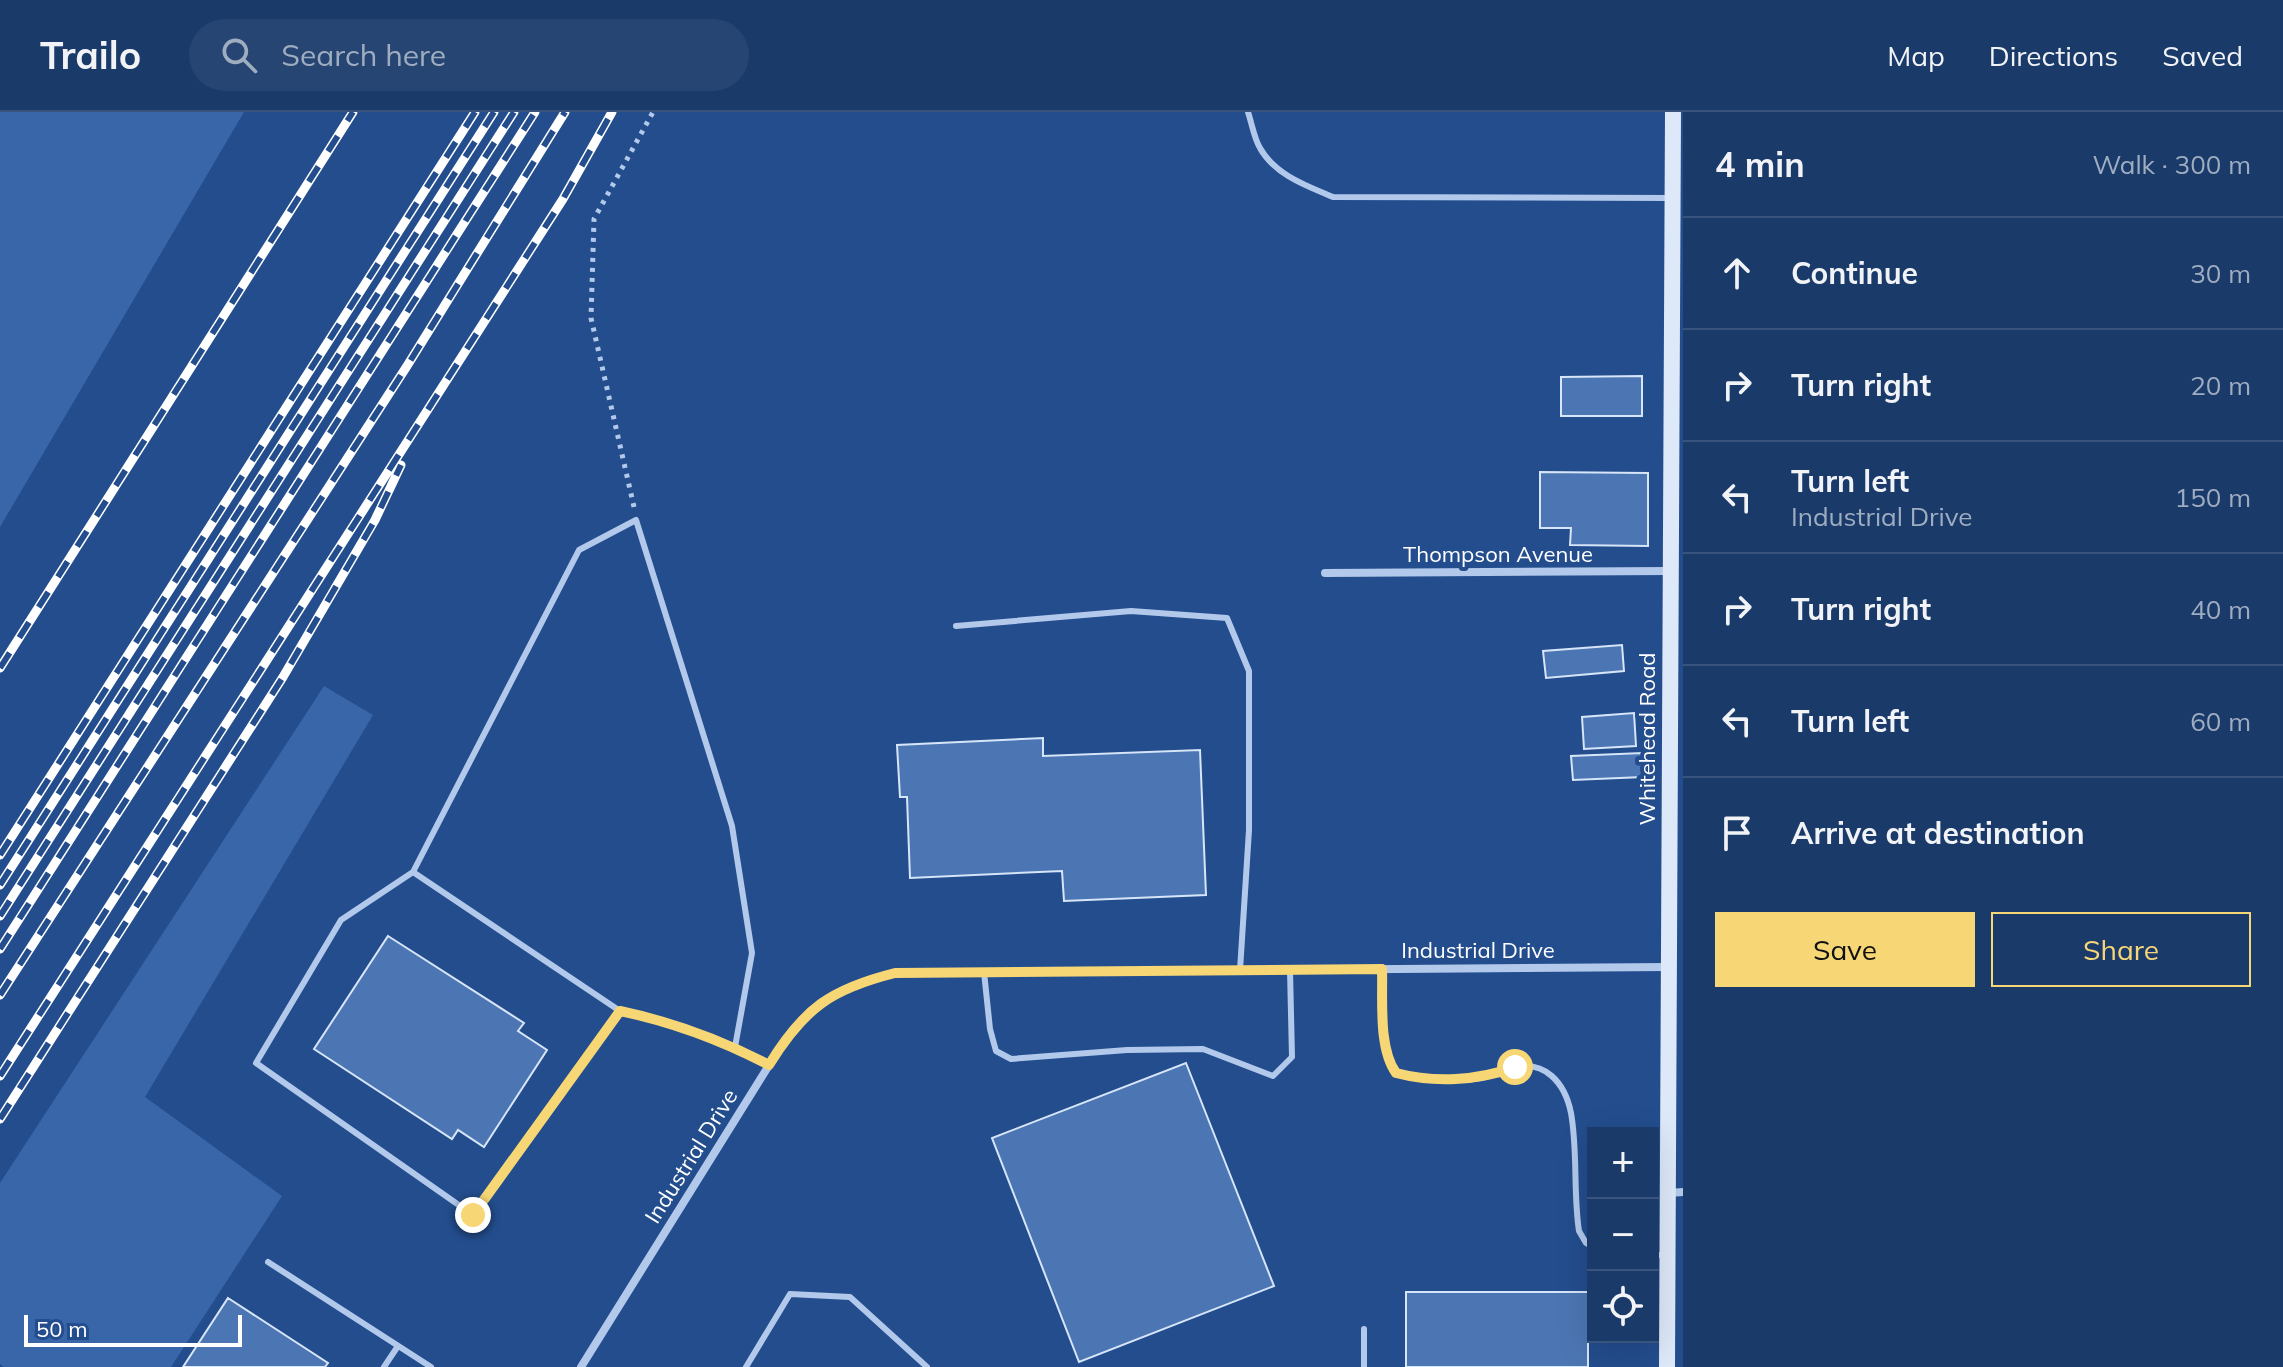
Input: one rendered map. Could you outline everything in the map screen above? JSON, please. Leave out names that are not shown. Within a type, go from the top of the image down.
[{"type":"street","name":"Whitehead Road","points":[[1667,1367],[1661,1255],[1676,1192],[1668,967],[1676,833],[1671,571],[1678,473],[1673,198],[1676,117]]},
{"type":"street","name":"Thompson Avenue","points":[[1325,573],[1671,571]]},
{"type":"street","name":"Industrial Drive","points":[[581,1367],[769,1065],[802,1019],[827,998],[856,983],[895,973],[1668,967]]},
{"type":"lane","points":[[1248,112],[1260,149],[1273,165],[1298,182],[1333,197],[1673,198]]},
{"type":"lane","points":[[620,1011],[473,1215],[256,1063],[341,920],[413,872],[579,550],[636,520],[732,826],[752,953],[735,1047]]},
{"type":"lane","points":[[956,626],[1131,611],[1227,618],[1249,671],[1249,830],[1240,970]]},
{"type":"lane","points":[[413,872],[620,1011],[664,1021],[735,1047],[769,1065]]},
{"type":"lane","points":[[1382,969],[1385,1048],[1396,1073],[1413,1078],[1480,1078],[1515,1067],[1535,1067],[1552,1073],[1567,1097],[1572,1118],[1578,1221],[1587,1244]]},
{"type":"lane","points":[[984,972],[990,1029],[996,1051],[1011,1059],[1127,1050],[1203,1049],[1273,1076],[1292,1057],[1290,970]]},
{"type":"lane","points":[[268,1262],[431,1367]]},
{"type":"lane","points":[[746,1367],[790,1294],[850,1297],[927,1367]]},
{"type":"lane","points":[[1364,1329],[1364,1367]]},
{"type":"lane","points":[[384,1367],[398,1346]]},
{"type":"path","points":[[636,520],[591,318],[594,219],[653,112]]},
{"type":"shaded area","points":[[0,112],[244,112],[0,527]]},
{"type":"shaded area","points":[[324,686],[373,715],[145,1097],[282,1196],[171,1367],[4,1367],[0,1364],[0,1183]]},
{"type":"building","points":[[1642,376],[1642,416],[1561,416],[1561,377]]},
{"type":"building","points":[[1540,472],[1648,473],[1648,546],[1570,545],[1571,528],[1540,528]]},
{"type":"building","points":[[1622,645],[1624,671],[1546,678],[1543,651]]},
{"type":"building","points":[[1634,713],[1636,746],[1584,749],[1582,717]]},
{"type":"building","points":[[1043,738],[1043,756],[1200,750],[1206,895],[1064,901],[1062,871],[910,878],[907,797],[900,797],[897,745]]},
{"type":"building","points":[[1642,753],[1643,777],[1573,780],[1571,756]]},
{"type":"building","points":[[388,936],[524,1023],[518,1031],[547,1050],[484,1147],[458,1130],[452,1139],[314,1049]]},
{"type":"building","points":[[1186,1063],[1274,1286],[1079,1362],[992,1138]]},
{"type":"building","points":[[1406,1292],[1587,1292],[1588,1367],[1406,1367]]},
{"type":"building","points":[[228,1298],[328,1363],[325,1367],[183,1367]]},
{"type":"railway","points":[[0,668],[353,112]]},
{"type":"railway","points":[[0,855],[475,112]]},
{"type":"railway","points":[[0,885],[494,112]]},
{"type":"railway","points":[[0,916],[514,112]]},
{"type":"railway","points":[[0,949],[535,112]]},
{"type":"railway","points":[[0,995],[407,366],[565,112]]},
{"type":"railway","points":[[0,1076],[563,199],[612,112]]},
{"type":"railway","points":[[0,1119],[283,677],[375,520],[401,465]]},
{"type":"route","points":[[473,1215],[620,1011],[664,1021],[735,1047],[769,1065],[802,1019],[827,998],[856,983],[895,973],[1382,969],[1385,1048],[1396,1073],[1413,1078],[1480,1078],[1515,1067]]}]
